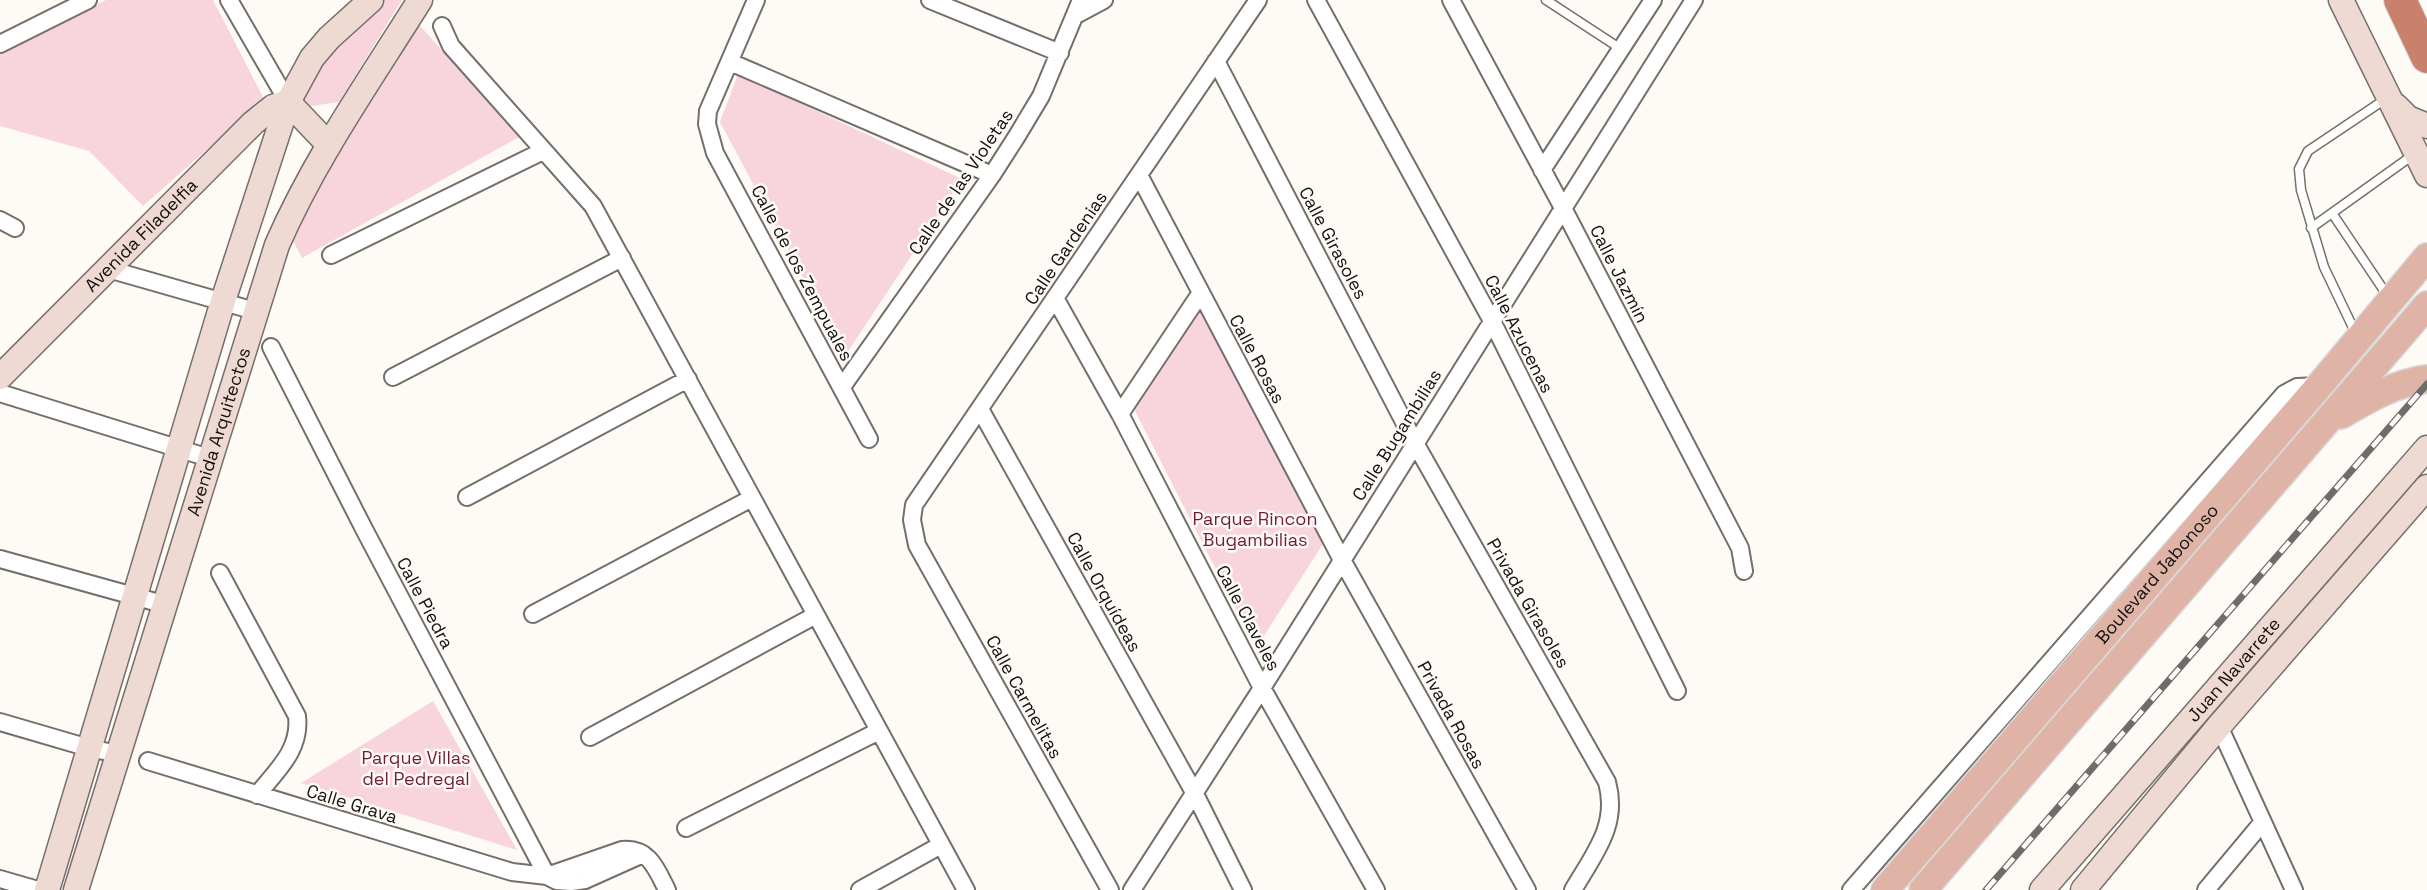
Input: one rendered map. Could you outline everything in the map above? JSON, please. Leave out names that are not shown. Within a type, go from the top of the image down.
[{"type":"highway","points":[[2400,0],[2427,57]]},
{"type":"main road","name":"Boulevard Jabonoso","points":[[1885,890],[1929,821],[2319,387],[2427,256]]},
{"type":"main road","name":"Boulevard Jabonoso","points":[[1923,890],[2427,305]]},
{"type":"main road","points":[[2325,424],[2381,392],[2409,381],[2427,379]]},
{"type":"street","points":[[0,44],[88,0]]},
{"type":"street","points":[[229,0],[288,102],[328,145]]},
{"type":"street","name":"Avenida Arquitectos","points":[[47,890],[223,301],[288,102],[312,58],[329,38],[371,0]]},
{"type":"street","name":"Avenida Arquitectos","points":[[76,890],[166,605],[255,311],[281,235],[328,145],[420,0]]},
{"type":"street","points":[[756,0],[730,62],[992,175]]},
{"type":"street","points":[[930,0],[1060,53]]},
{"type":"street","name":"Calle de las Violetas","points":[[842,387],[992,175],[1041,96],[1078,8],[1104,0]]},
{"type":"street","name":"Calle Gardenias","points":[[912,520],[914,505],[921,493],[1258,0]]},
{"type":"street","name":"Calle Azucenas","points":[[1316,0],[1492,321],[1677,691]]},
{"type":"street","name":"Calle Jazmín","points":[[1451,0],[1563,208],[1740,549],[1744,570]]},
{"type":"street","points":[[1542,170],[1653,0]]},
{"type":"street","name":"Calle Bugambilias","points":[[1132,890],[1262,688],[1694,0]]},
{"type":"street","points":[[2341,0],[2427,175]]},
{"type":"street","points":[[442,26],[451,46],[593,206],[966,890]]},
{"type":"street","name":"Calle Girasoles","points":[[1216,61],[1415,443]]},
{"type":"street","name":"Calle de los Zempuales","points":[[730,62],[712,98],[706,124],[715,153],[869,439]]},
{"type":"street","points":[[2389,97],[2408,117],[2427,126]]},
{"type":"street","name":"Avenida Filadelfia","points":[[0,377],[253,123],[273,107],[288,102]]},
{"type":"street","points":[[331,255],[543,151]]},
{"type":"street","name":"Calle Rosas","points":[[1139,175],[1342,560]]},
{"type":"street","points":[[0,220],[15,228]]},
{"type":"street","points":[[393,377],[622,258]]},
{"type":"street","points":[[108,268],[255,311]]},
{"type":"street","points":[[1120,414],[1200,294]]},
{"type":"street","name":"Calle Claveles","points":[[1055,298],[1120,414],[1262,688],[1376,890]]},
{"type":"street","name":"Calle Piedra","points":[[271,347],[547,876]]},
{"type":"street","points":[[467,497],[688,379]]},
{"type":"street","points":[[0,393],[209,458]]},
{"type":"street","name":"Calle Orquídeas","points":[[980,408],[1195,794],[1243,890]]},
{"type":"street","name":"Privada Girasoles","points":[[1415,443],[1607,782],[1611,797],[1611,816],[1606,832],[1573,890]]},
{"type":"street","name":"Juan Navarrete","points":[[2042,890],[2427,448]]},
{"type":"street","name":"Juan Navarrete","points":[[2088,888],[2219,726],[2427,486]]},
{"type":"street","points":[[532,614],[752,498]]},
{"type":"street","name":"Calle Carmelitas","points":[[912,520],[917,545],[1110,890]]},
{"type":"street","points":[[0,559],[166,605]]},
{"type":"street","name":"Privada Rosas","points":[[1342,560],[1527,890]]},
{"type":"street","points":[[220,573],[297,717],[299,732],[294,748],[258,795]]},
{"type":"street","points":[[590,737],[816,615]]},
{"type":"street","points":[[0,722],[118,754]]},
{"type":"street","points":[[2219,726],[2294,890]]},
{"type":"street","points":[[686,828],[879,731]]},
{"type":"street","name":"Calle Grava","points":[[148,761],[512,872],[547,876],[622,850],[634,850],[651,861],[667,890]]},
{"type":"street","points":[[1851,890],[1929,821]]},
{"type":"street","points":[[2206,890],[2262,823]]},
{"type":"street","points":[[860,890],[941,845]]},
{"type":"street","points":[[0,879],[38,890]]},
{"type":"lane","points":[[1546,0],[1621,49]]},
{"type":"lane","points":[[2359,339],[2324,267],[2301,190],[2299,169],[2308,152],[2389,97]]},
{"type":"lane","points":[[2311,228],[2416,153]]},
{"type":"lane","points":[[2332,213],[2391,301]]},
{"type":"green space","points":[[106,0],[213,0],[264,99],[143,206],[89,151],[0,126],[0,54]]},
{"type":"green space","points":[[376,0],[402,0],[339,102],[305,107],[296,99],[315,62]]},
{"type":"green space","points":[[415,20],[519,137],[302,258],[289,233]]},
{"type":"green space","points":[[738,74],[962,179],[845,356],[720,122]]},
{"type":"green space","name":"Parque Rincon Bugambilias","points":[[1201,310],[1323,544],[1256,648],[1134,409]]},
{"type":"green space","name":"Parque Villas del Pedregal","points":[[433,701],[517,850],[301,783]]},
{"type":"railway","points":[[1986,890],[2427,384]]}]
